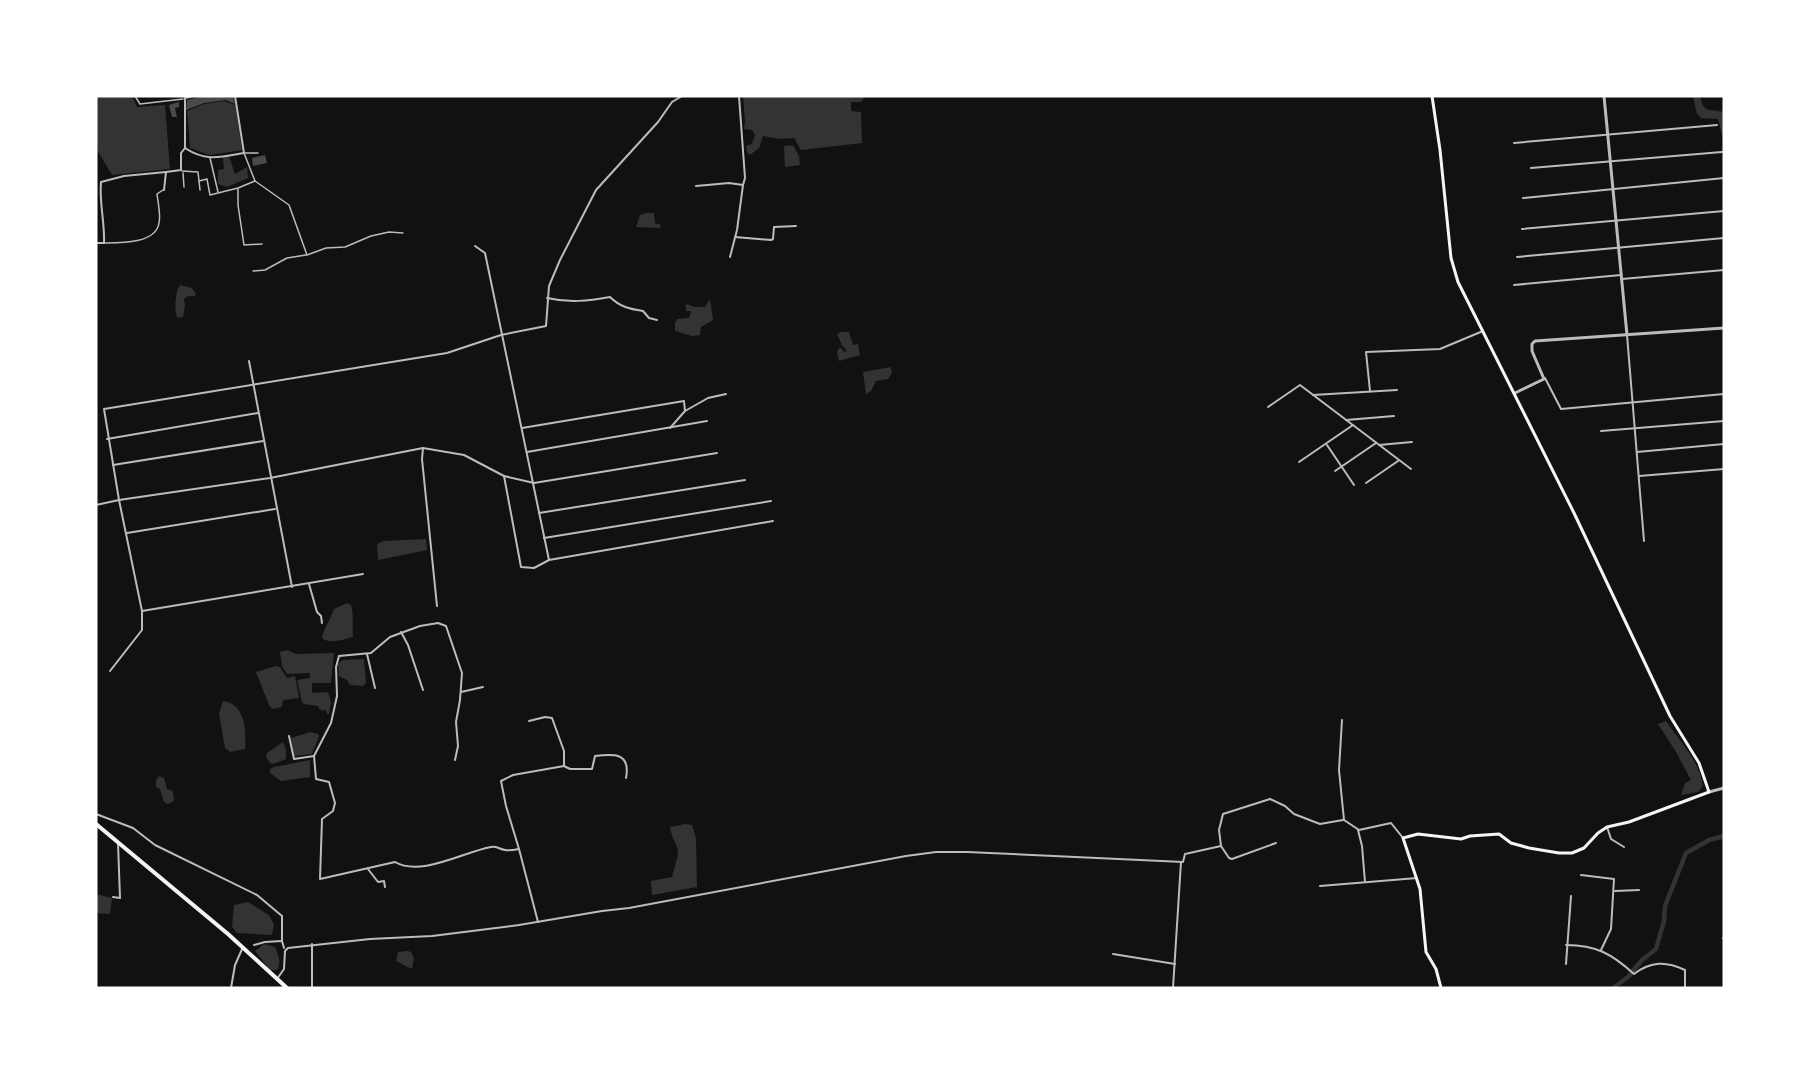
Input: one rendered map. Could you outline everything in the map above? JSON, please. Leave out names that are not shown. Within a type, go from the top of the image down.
[{"type":"main road","points":[[1432,96],[1451,258],[1458,282],[1515,393],[1670,716],[1699,763],[1709,792],[1629,822],[1607,827],[1584,848],[1572,853],[1559,853],[1511,843],[1499,834],[1470,836],[1461,839],[1418,834],[1403,838],[1420,889],[1426,952],[1436,969],[1441,988]]},
{"type":"main road","points":[[96,824],[243,947],[287,988]]},
{"type":"street","points":[[135,96],[140,104],[194,96]]},
{"type":"street","points":[[235,96],[244,153],[255,181],[289,205],[307,255]]},
{"type":"street","points":[[110,671],[142,630],[142,611],[107,439],[104,409],[447,353],[501,335],[546,326],[549,286],[596,190],[658,123],[672,102],[682,96]]},
{"type":"street","points":[[730,257],[746,178],[740,96]]},
{"type":"street","points":[[1604,96],[1644,541]]},
{"type":"street","points":[[184,187],[181,153],[185,148],[185,98]]},
{"type":"street","points":[[1514,143],[1717,124]]},
{"type":"street","points":[[185,148],[194,154],[210,158],[258,153]]},
{"type":"street","points":[[1531,168],[1722,152]]},
{"type":"street","points":[[210,158],[218,192]]},
{"type":"street","points":[[104,243],[101,182],[124,176],[182,171],[198,172],[200,190]]},
{"type":"street","points":[[96,243],[127,243],[154,233],[159,224],[157,194],[164,190],[166,172]]},
{"type":"street","points":[[1523,198],[1724,178]]},
{"type":"street","points":[[199,181],[207,179],[210,195],[255,181]]},
{"type":"street","points":[[696,186],[729,183],[743,185]]},
{"type":"street","points":[[237,188],[244,244],[262,244]]},
{"type":"street","points":[[1522,229],[1724,211]]},
{"type":"street","points":[[735,237],[771,240],[774,227],[796,226]]},
{"type":"street","points":[[253,271],[265,270],[287,258],[307,255],[326,248],[345,247],[371,236],[389,232],[403,233]]},
{"type":"street","points":[[1517,257],[1724,238]]},
{"type":"street","points":[[475,246],[485,254],[549,560]]},
{"type":"street","points":[[1514,285],[1724,270]]},
{"type":"street","points":[[547,298],[565,302],[610,297],[616,304],[643,311],[649,318],[657,320]]},
{"type":"street","points":[[1724,328],[1535,341],[1532,344],[1532,351],[1561,409],[1724,394]]},
{"type":"street","points":[[1370,391],[1366,352],[1440,349],[1484,332]]},
{"type":"street","points":[[249,361],[292,587]]},
{"type":"street","points":[[1515,393],[1545,378]]},
{"type":"street","points":[[1268,407],[1300,385],[1411,469]]},
{"type":"street","points":[[1313,395],[1397,390]]},
{"type":"street","points":[[670,428],[685,411],[708,398],[726,394]]},
{"type":"street","points":[[522,428],[684,401],[685,411]]},
{"type":"street","points":[[107,439],[258,413]]},
{"type":"street","points":[[1346,420],[1394,416]]},
{"type":"street","points":[[527,452],[707,421]]},
{"type":"street","points":[[1601,431],[1724,421]]},
{"type":"street","points":[[1299,462],[1353,425]]},
{"type":"street","points":[[113,465],[263,441]]},
{"type":"street","points":[[1335,471],[1378,444],[1412,442]]},
{"type":"street","points":[[1326,444],[1354,485]]},
{"type":"street","points":[[1637,452],[1724,444]]},
{"type":"street","points":[[423,448],[422,459],[437,606]]},
{"type":"street","points":[[96,505],[270,478],[423,448],[464,455],[504,476],[534,483],[717,453]]},
{"type":"street","points":[[1365,483],[1399,460]]},
{"type":"street","points":[[1639,476],[1724,469]]},
{"type":"street","points":[[504,476],[521,567],[534,568],[549,560],[773,521]]},
{"type":"street","points":[[539,513],[745,480]]},
{"type":"street","points":[[544,538],[771,501]]},
{"type":"street","points":[[127,532],[276,509]]},
{"type":"street","points":[[142,611],[363,574]]},
{"type":"street","points":[[309,584],[322,623]]},
{"type":"street","points":[[455,759],[458,746],[456,722],[462,672],[446,626],[438,623],[420,626],[390,637],[367,654],[339,656],[336,667],[336,703],[332,723],[314,756],[316,779],[329,782],[335,803],[333,811],[322,819],[320,879],[395,862],[405,868],[444,862],[473,851],[495,847],[504,850],[519,849]]},
{"type":"street","points":[[402,632],[423,690]]},
{"type":"street","points":[[367,654],[375,688]]},
{"type":"street","points":[[461,693],[483,687]]},
{"type":"street","points":[[529,721],[545,717],[552,718],[564,751],[564,766]]},
{"type":"street","points":[[1342,720],[1339,770],[1344,820]]},
{"type":"street","points":[[289,736],[294,759],[314,756]]},
{"type":"street","points":[[538,922],[501,781],[513,775],[564,766],[570,769],[592,769],[595,756],[616,754],[626,768],[626,778]]},
{"type":"street","points":[[1709,792],[1724,788]]},
{"type":"street","points":[[1275,843],[1232,859],[1229,858],[1221,846],[1219,830],[1223,814],[1264,800],[1272,800],[1285,806],[1294,814],[1320,824],[1344,820],[1358,830],[1362,846],[1365,882]]},
{"type":"street","points":[[96,814],[133,828],[154,845],[257,895],[282,916],[284,969],[277,979]]},
{"type":"street","points":[[1358,830],[1390,823],[1403,838]]},
{"type":"street","points":[[1607,827],[1611,838],[1624,847]]},
{"type":"street","points":[[113,897],[120,898],[118,843]]},
{"type":"street","points":[[1173,988],[1181,862],[1185,854],[1221,846]]},
{"type":"street","points":[[285,949],[312,944],[432,936],[538,922],[629,908],[884,859],[936,852],[1181,862]]},
{"type":"street","points":[[368,868],[378,882],[384,881],[385,887]]},
{"type":"street","points":[[1581,875],[1614,879],[1611,929],[1601,950]]},
{"type":"street","points":[[1320,886],[1417,878]]},
{"type":"street","points":[[1615,891],[1639,890]]},
{"type":"street","points":[[1566,964],[1571,896]]},
{"type":"street","points":[[254,945],[282,941]]},
{"type":"street","points":[[312,944],[312,988]]},
{"type":"street","points":[[1566,945],[1601,950],[1615,957],[1634,974],[1660,962],[1677,966],[1685,969],[1685,988]]},
{"type":"street","points":[[231,988],[235,965],[243,947]]},
{"type":"street","points":[[1113,954],[1175,964]]},
{"type":"shaded area","points":[[96,96],[132,96],[137,107],[165,105],[170,169],[112,175],[96,148]]},
{"type":"shaded area","points":[[743,96],[865,96],[861,102],[851,102],[851,111],[861,112],[862,143],[801,150],[794,138],[779,139],[763,136],[759,148],[750,155],[747,153],[746,146],[752,144],[755,135],[752,130],[744,129]]},
{"type":"shaded area","points":[[1693,96],[1700,96],[1705,108],[1723,112],[1724,143],[1718,119],[1701,118],[1697,114]]},
{"type":"shaded area","points":[[224,101],[235,105],[242,150],[210,155],[190,148],[187,111],[204,104]]},
{"type":"shaded area","points":[[793,145],[799,156],[800,165],[785,167],[784,146]]},
{"type":"shaded area","points":[[229,156],[235,174],[247,167],[248,178],[227,187],[218,184],[218,170],[224,169],[223,157]]},
{"type":"shaded area","points":[[654,213],[655,223],[661,225],[660,228],[636,227],[640,215]]},
{"type":"shaded area","points":[[180,285],[192,288],[196,294],[184,299],[183,317],[177,318],[175,306]]},
{"type":"shaded area","points":[[710,299],[713,320],[701,327],[700,335],[692,336],[675,331],[677,319],[689,318],[691,311],[686,311],[686,304],[705,307]]},
{"type":"shaded area","points":[[849,332],[853,345],[858,344],[860,355],[839,361],[837,352],[840,347],[844,352],[847,351],[837,334]]},
{"type":"shaded area","points":[[891,367],[892,373],[888,379],[876,381],[871,391],[866,394],[863,372]]},
{"type":"shaded area","points":[[426,539],[427,550],[378,560],[377,544],[384,541]]},
{"type":"shaded area","points":[[347,603],[352,608],[353,637],[333,641],[322,638],[334,609]]},
{"type":"shaded area","points":[[287,650],[296,654],[334,653],[331,683],[312,683],[312,693],[328,692],[331,702],[329,714],[325,709],[324,711],[318,706],[302,702],[297,680],[310,678],[310,673],[287,674],[282,666],[280,652]]},
{"type":"shaded area","points":[[364,659],[366,683],[363,686],[350,685],[347,680],[339,676],[338,664],[343,660]]},
{"type":"shaded area","points":[[280,667],[287,678],[295,676],[299,698],[283,700],[282,707],[272,709],[256,672]]},
{"type":"shaded area","points":[[223,701],[236,707],[243,719],[245,749],[230,752],[225,748],[219,714]]},
{"type":"shaded area","points":[[1666,721],[1698,768],[1703,786],[1698,792],[1681,795],[1685,783],[1691,780],[1658,724]]},
{"type":"shaded area","points":[[310,732],[319,736],[312,754],[294,756],[291,738]]},
{"type":"shaded area","points":[[283,742],[286,759],[270,763],[266,757],[267,753]]},
{"type":"shaded area","points":[[310,760],[310,777],[281,781],[270,773],[270,769],[274,767]]},
{"type":"shaded area","points":[[159,776],[164,778],[167,789],[173,791],[174,801],[168,804],[164,802],[160,789],[156,787],[156,780]]},
{"type":"shaded area","points":[[692,825],[696,838],[697,887],[652,895],[651,881],[672,877],[676,863],[678,852],[670,827]]},
{"type":"shaded area","points":[[96,894],[112,898],[110,914],[96,913]]},
{"type":"shaded area","points":[[248,902],[269,915],[274,925],[272,935],[237,933],[232,927],[234,905]]},
{"type":"shaded area","points":[[264,944],[275,947],[279,961],[277,970],[270,970],[255,951]]},
{"type":"shaded area","points":[[408,951],[414,958],[412,969],[396,961],[398,952]]},
{"type":"building","points":[[204,96],[233,96],[235,104],[226,100],[204,103],[186,110],[187,100]]},
{"type":"building","points":[[179,102],[179,107],[175,108],[177,117],[172,117],[169,105]]},
{"type":"building","points":[[265,155],[267,163],[253,166],[252,158]]},
{"type":"waterway","points":[[1613,988],[1628,977],[1642,960],[1656,949],[1664,921],[1665,906],[1686,853],[1709,840],[1724,836]]}]
